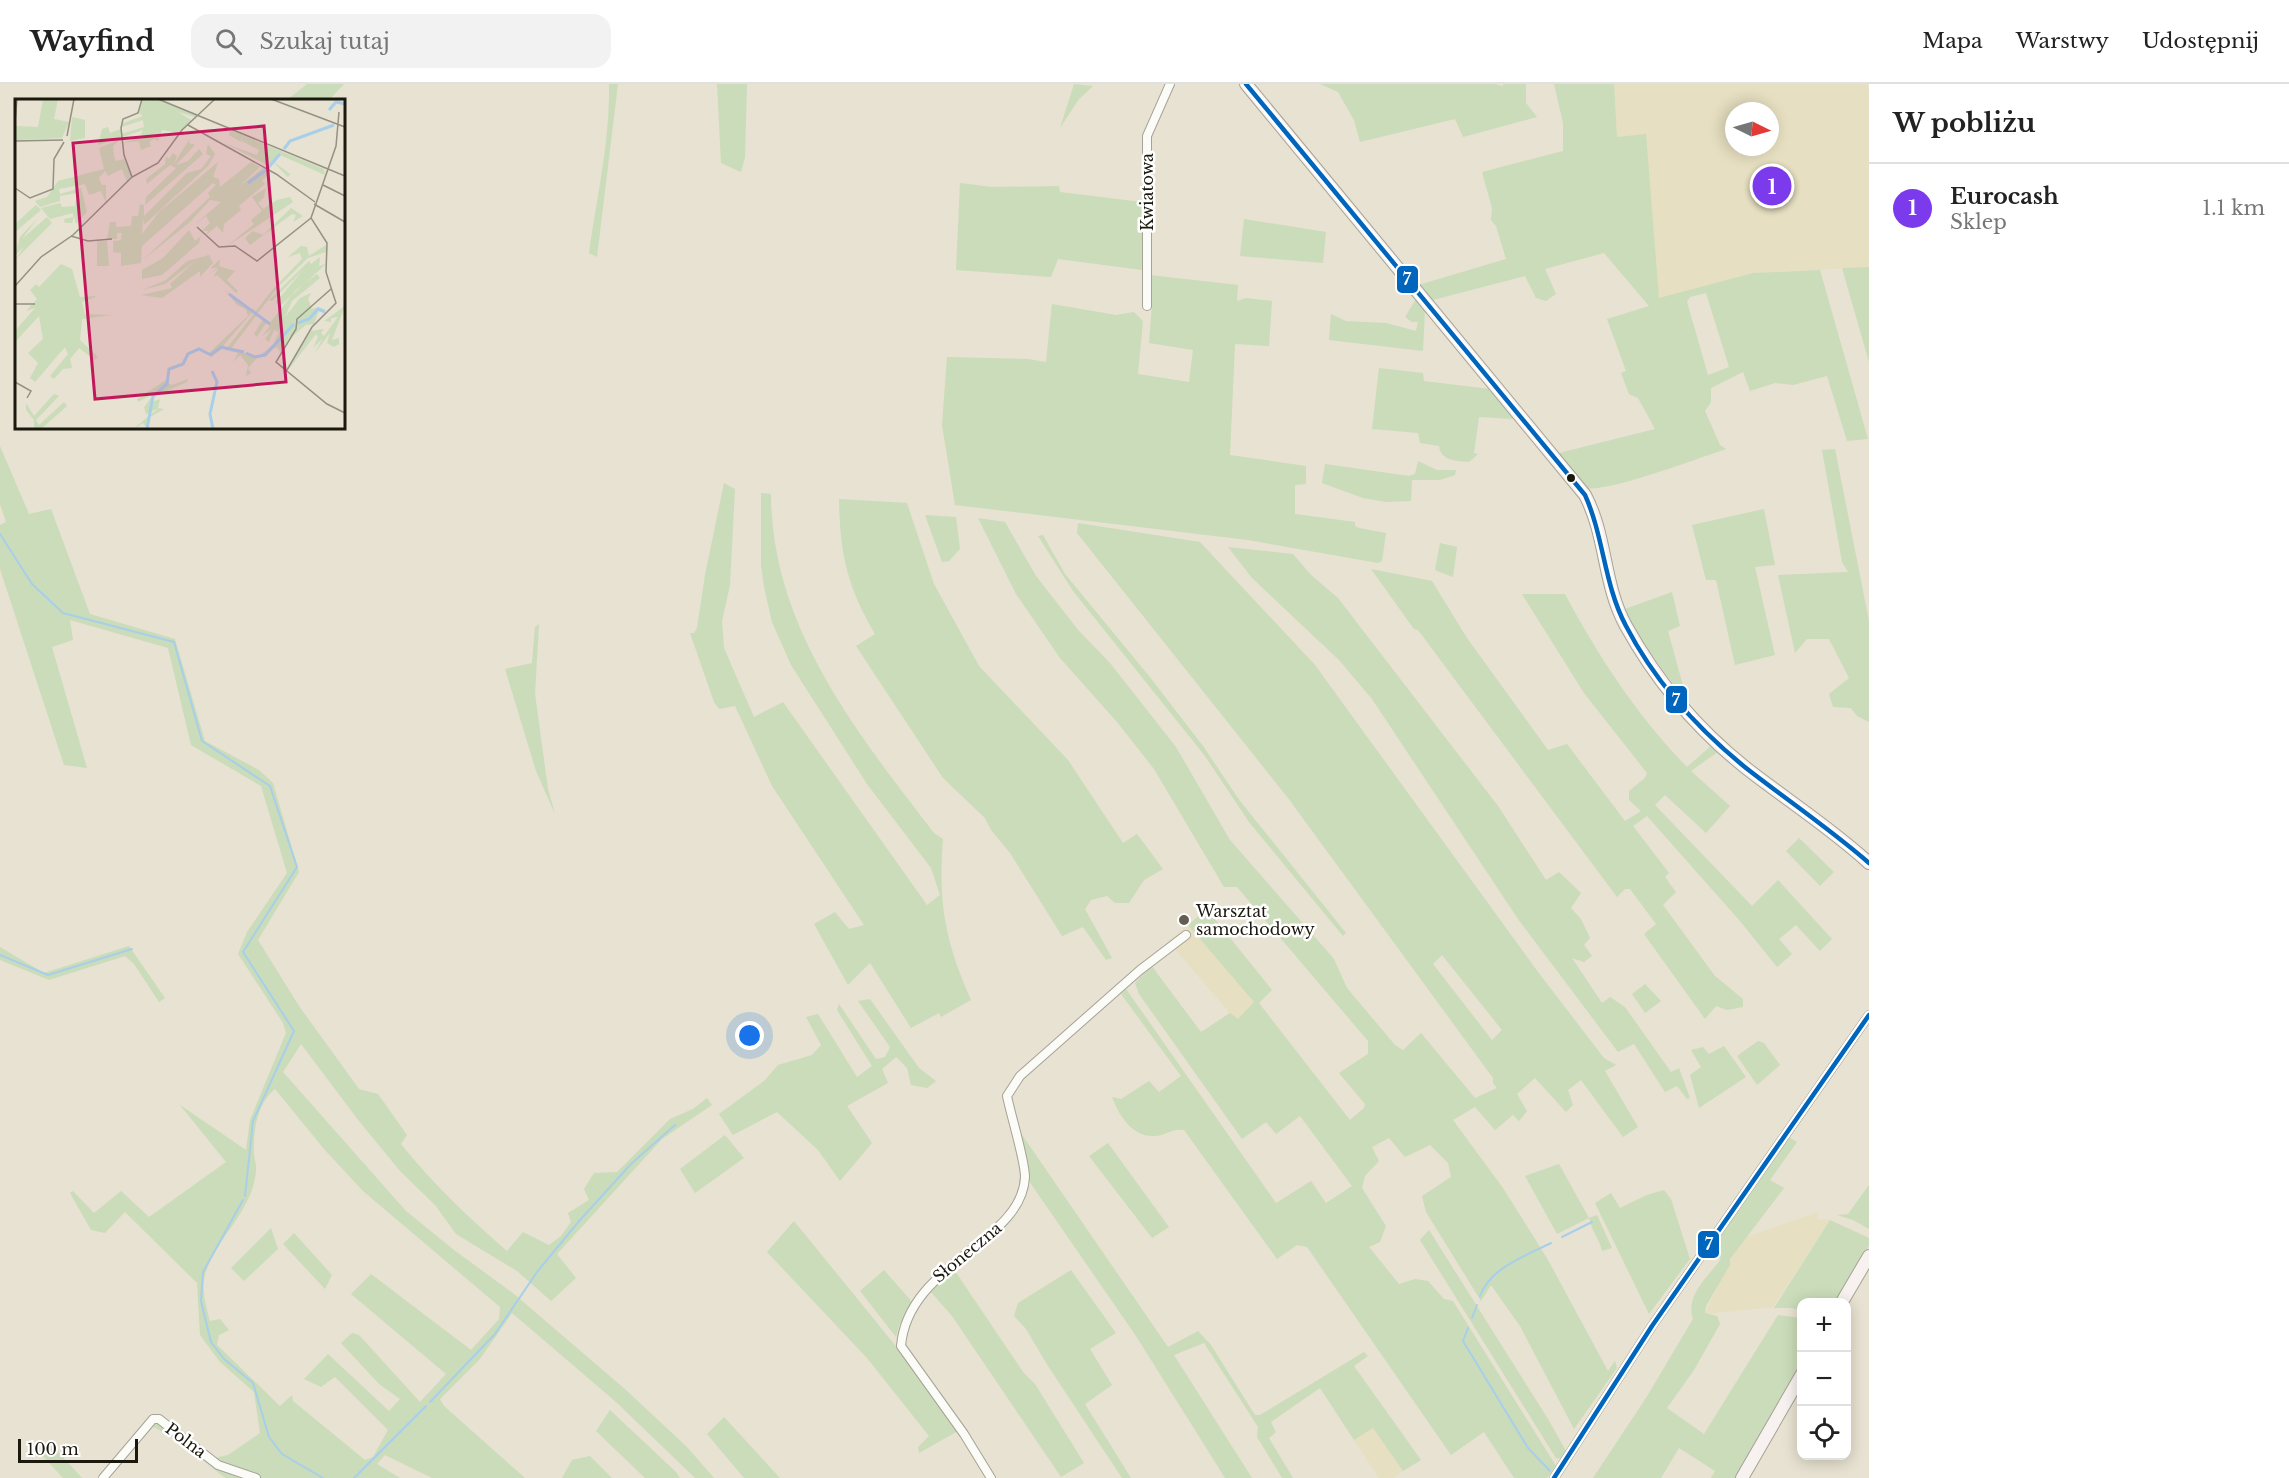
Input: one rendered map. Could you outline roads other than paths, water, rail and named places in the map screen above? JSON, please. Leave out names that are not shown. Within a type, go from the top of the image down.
[{"type":"street","name":"Kwiatowa","points":[[1147,306],[1147,136],[1170,84]]},
{"type":"street","points":[[1246,84],[1585,495],[1593,511],[1616,606],[1626,626],[1671,694],[1700,727],[1745,767],[1869,863]]},
{"type":"street","name":"Słoneczna","points":[[991,1478],[964,1434],[901,1346],[903,1328],[928,1286],[1004,1222],[1016,1207],[1025,1175],[1007,1096],[1020,1076],[1133,976],[1186,935]]},
{"type":"street","points":[[1554,1478],[1652,1326],[1869,1016]]},
{"type":"street","points":[[1844,1298],[1869,1256]]},
{"type":"street","points":[[1742,1478],[1797,1383]]},
{"type":"street","name":"Polna","points":[[103,1478],[153,1419],[183,1437],[218,1465],[256,1478]]},
{"type":"waterway","points":[[0,534],[32,584],[63,613],[174,642],[202,741],[270,786],[297,867],[243,952],[294,1031],[253,1121],[245,1196]]},
{"type":"waterway","points":[[0,955],[48,975],[132,949]]},
{"type":"waterway","points":[[430,1402],[495,1334],[537,1272],[580,1220],[631,1164],[675,1125]]},
{"type":"waterway","points":[[243,1200],[203,1272],[201,1301],[211,1342],[224,1359],[253,1383],[269,1437],[282,1454],[323,1478]]},
{"type":"waterway","points":[[1562,1237],[1592,1222]]},
{"type":"waterway","points":[[1480,1296],[1485,1286],[1500,1270],[1551,1243]]},
{"type":"waterway","points":[[1472,1318],[1477,1305]]},
{"type":"waterway","points":[[1468,1328],[1463,1341],[1528,1448],[1550,1471]]},
{"type":"waterway","points":[[354,1478],[426,1406]]},
{"type":"place","name":"Eurocash","points":[[1772,186]]},
{"type":"place","name":"Warsztat samochodowy","points":[[1184,920]]}]
